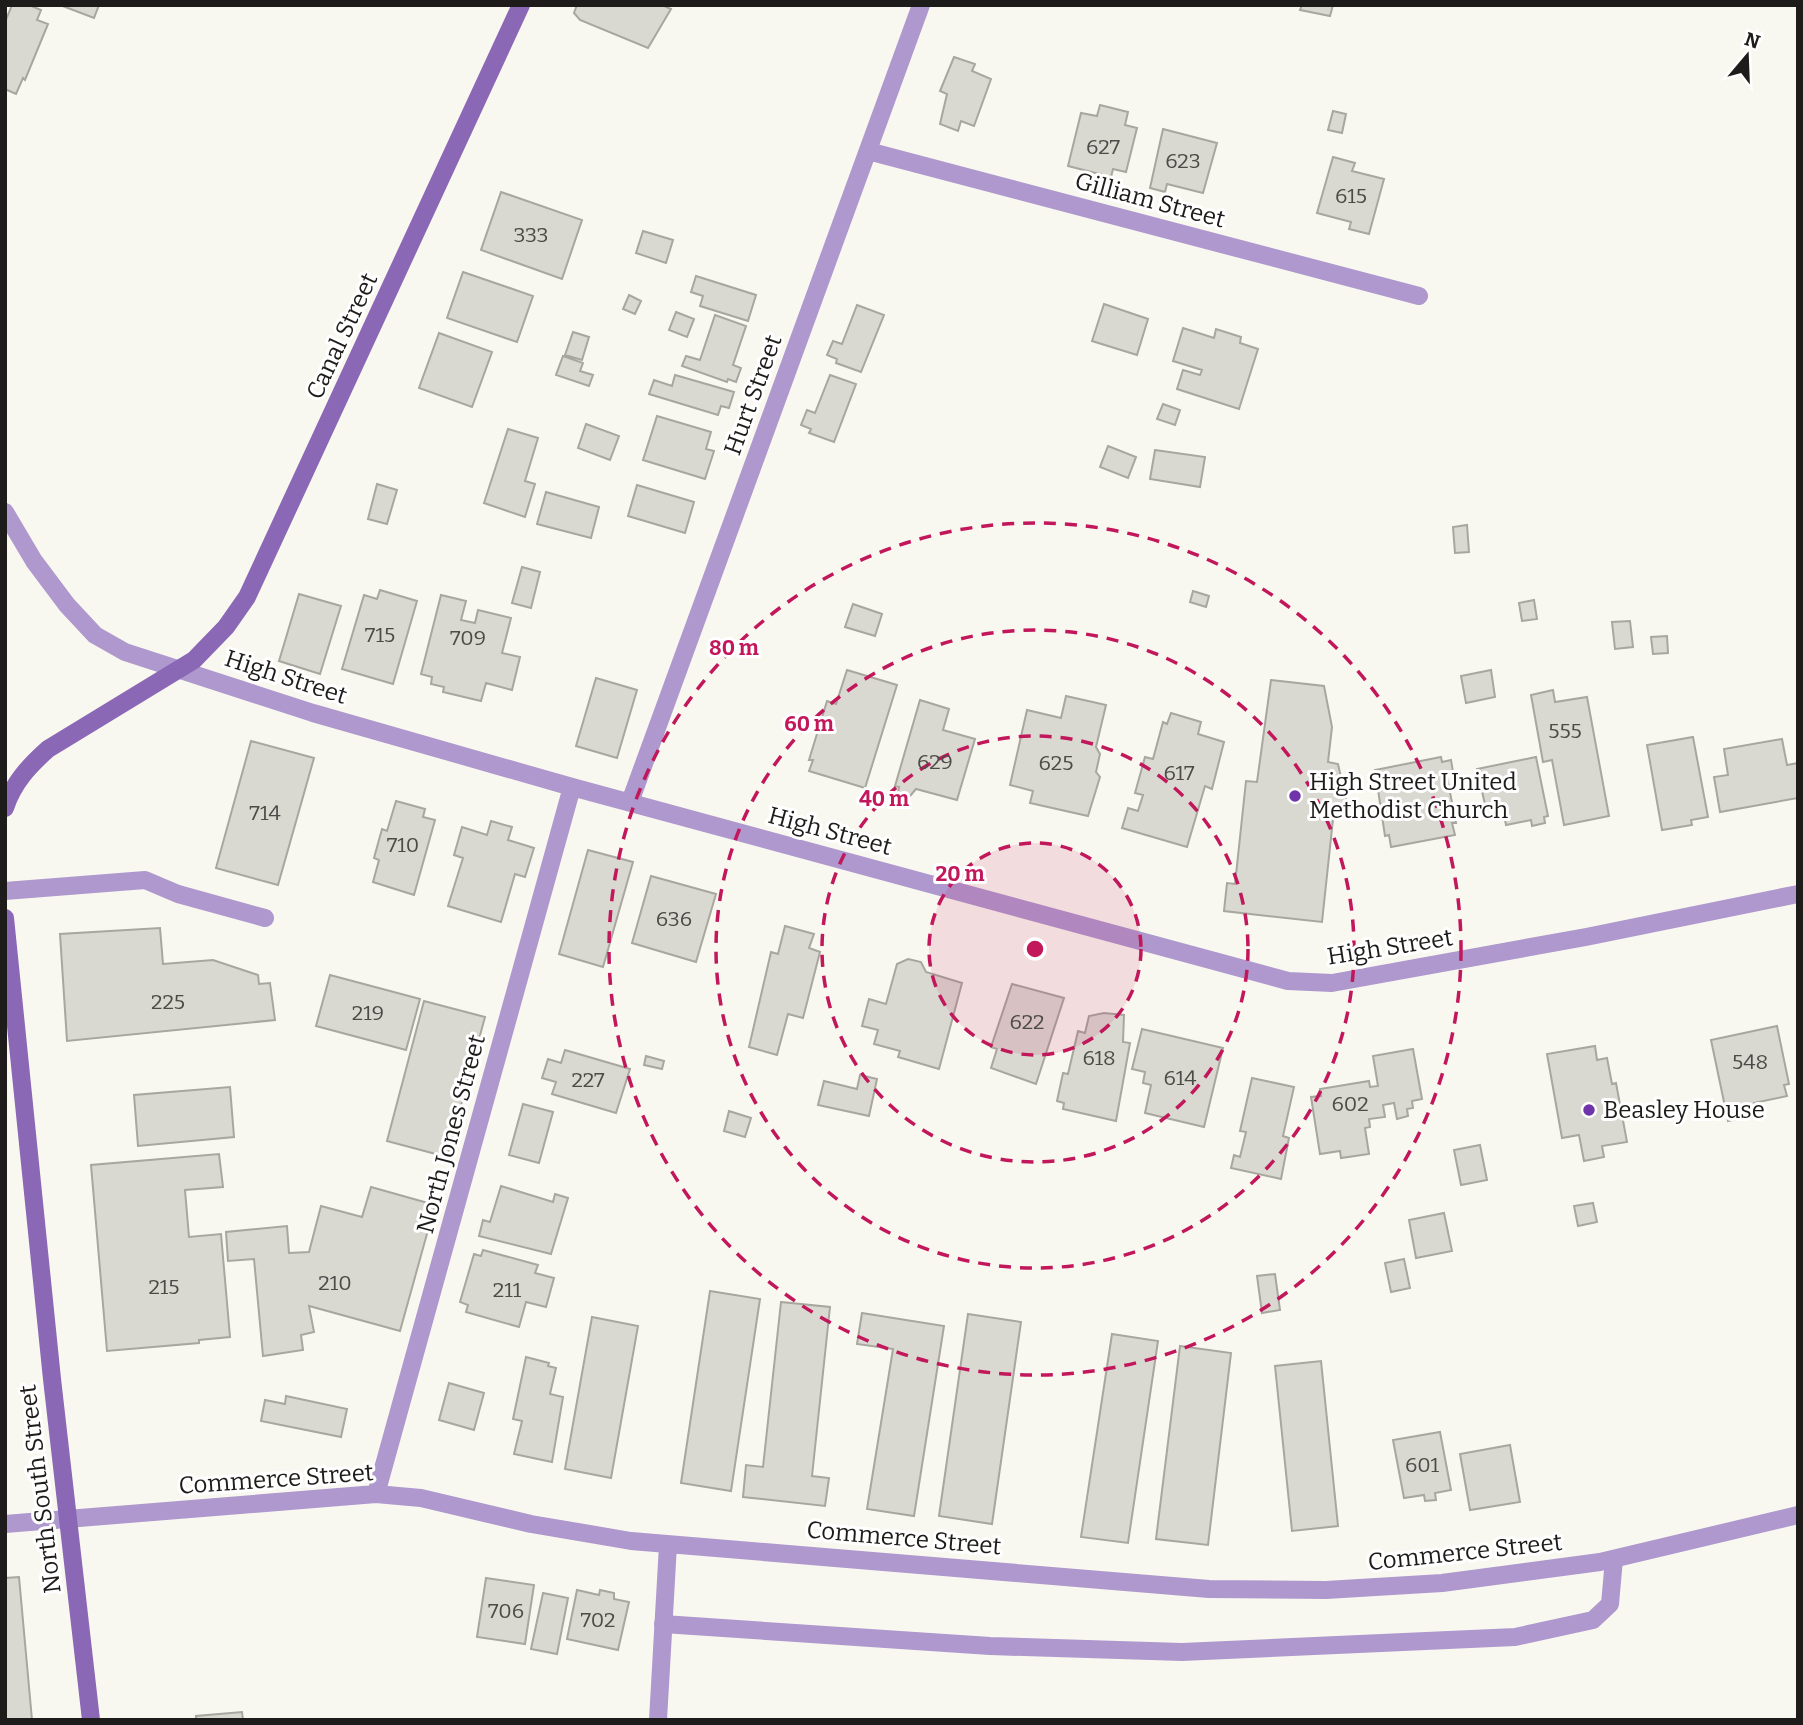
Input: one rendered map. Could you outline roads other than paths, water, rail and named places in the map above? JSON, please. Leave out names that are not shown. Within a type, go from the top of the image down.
[{"type":"main road","name":"Canal Street","points":[[181,669],[226,627],[247,597],[522,5]]},
{"type":"main road","points":[[5,807],[10,792],[29,766],[48,749],[181,669]]},
{"type":"main road","name":"North South Street","points":[[5,918],[10,1019],[91,1720]]},
{"type":"street","name":"Hurt Street","points":[[630,802],[921,5]]},
{"type":"street","name":"Gilliam Street","points":[[868,151],[1419,296]]},
{"type":"street","name":"High Street","points":[[5,512],[34,561],[95,635],[125,652],[313,713],[572,787],[1288,981],[1332,983],[1586,937],[1798,894]]},
{"type":"street","name":"North Jones Street","points":[[376,1494],[572,787]]},
{"type":"street","points":[[5,891],[145,880],[178,894],[265,918]]},
{"type":"street","name":"Commerce Street","points":[[5,1524],[376,1494],[421,1498],[531,1524],[668,1545],[1209,1589],[1326,1590],[1443,1583],[1614,1559],[1798,1515]]},
{"type":"street","points":[[658,1720],[668,1545]]},
{"type":"street","points":[[663,1624],[990,1646],[1182,1652],[1515,1637],[1594,1620],[1610,1604],[1614,1559]]},
{"type":"place","name":"High Street United Methodist Church","points":[[1295,796]]},
{"type":"place","name":"Beasley House","points":[[1589,1110]]}]
